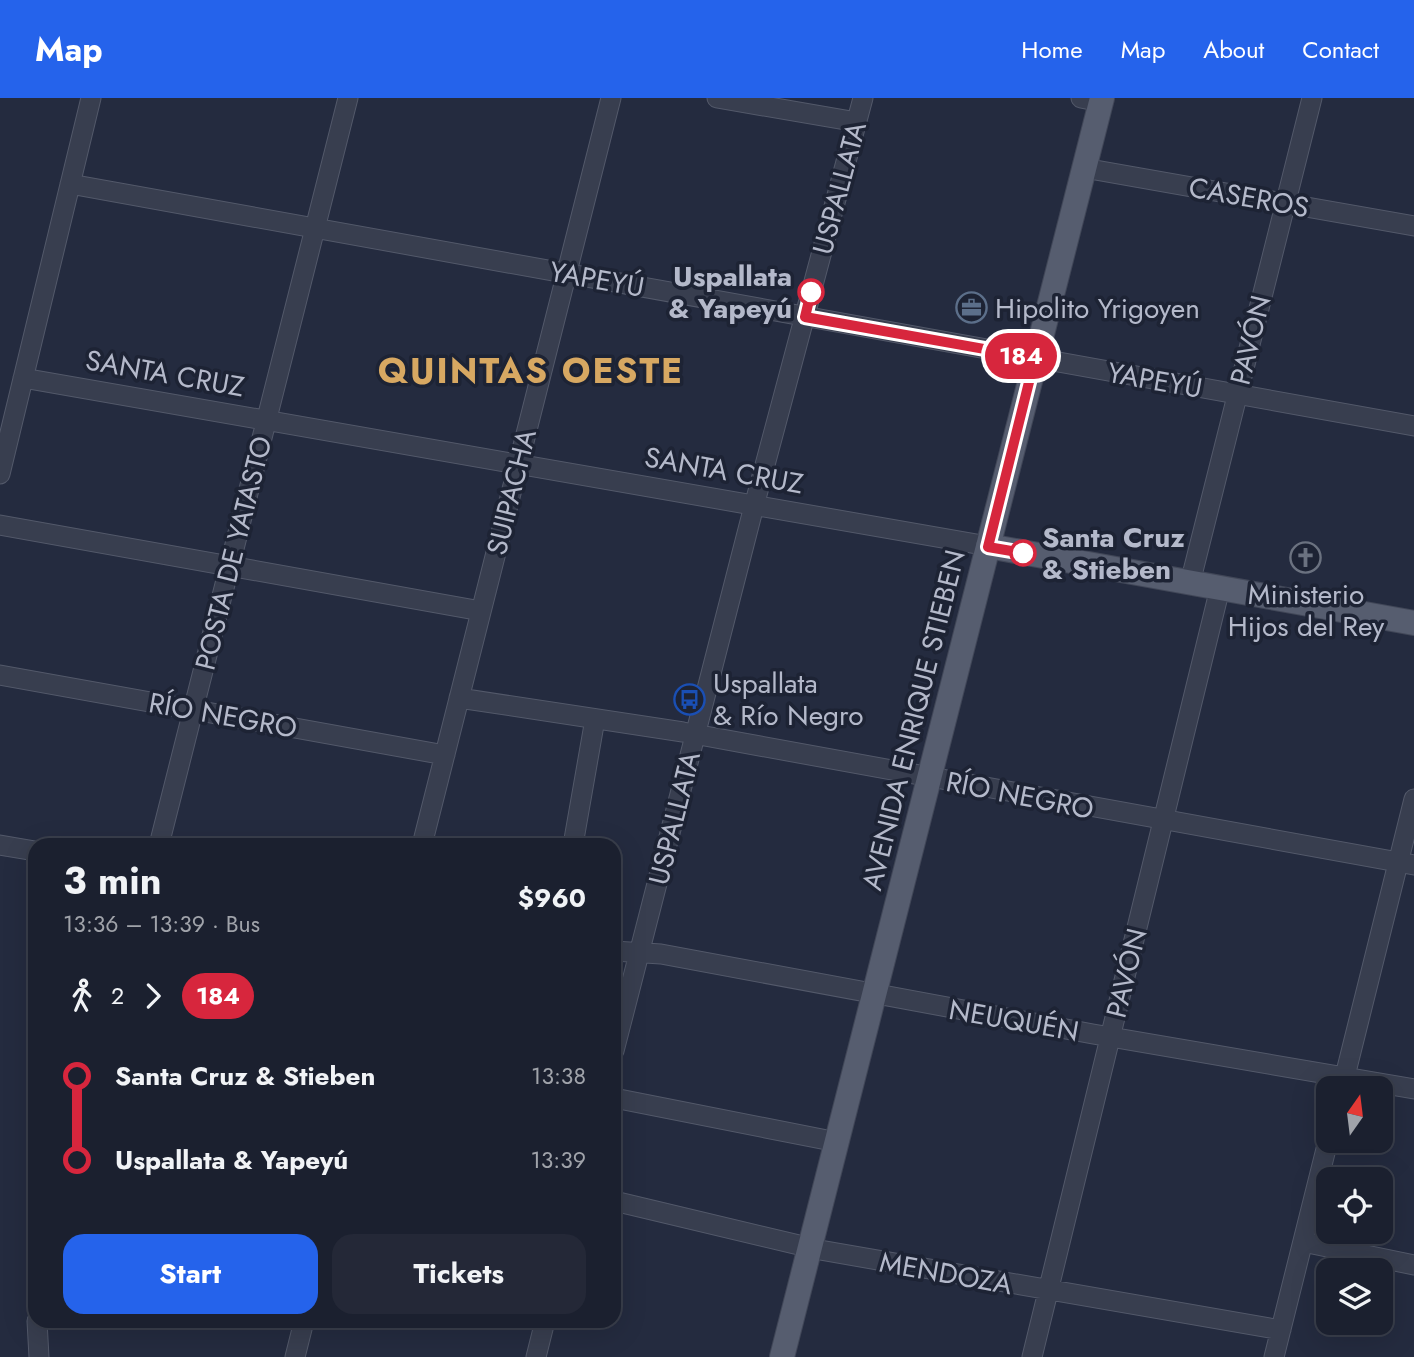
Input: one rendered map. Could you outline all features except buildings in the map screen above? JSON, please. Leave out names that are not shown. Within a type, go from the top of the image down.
[{"type":"main road","name":"AVENIDA ENRIQUE STIEBEN","points":[[782,1357],[1084,168],[1095,99]]},
{"type":"main road","name":"SANTA CRUZ","points":[[988,547],[1414,623]]},
{"type":"street","points":[[0,474],[91,98]]},
{"type":"street","name":"POSTA DE YATASTO","points":[[161,838],[348,98]]},
{"type":"street","name":"SUIPACHA","points":[[424,838],[611,98]]},
{"type":"street","points":[[716,98],[857,122]]},
{"type":"street","name":"USPALLATA","points":[[621,1024],[754,506],[863,98]]},
{"type":"street","name":"PAVÓN","points":[[1190,583],[1312,98]]},
{"type":"street","name":"CASEROS","points":[[1084,168],[1414,226]]},
{"type":"street","name":"YAPEYÚ","points":[[70,184],[1414,426]]},
{"type":"street","name":"SANTA CRUZ","points":[[23,378],[988,547]]},
{"type":"street","points":[[0,525],[481,611]]},
{"type":"street","name":"PAVÓN","points":[[1032,1357],[1220,588]]},
{"type":"street","name":"RÍO NEGRO","points":[[0,675],[445,755]]},
{"type":"street","name":"RÍO NEGRO","points":[[459,698],[695,735],[1406,864]]},
{"type":"street","points":[[574,838],[595,719]]},
{"type":"street","points":[[1345,1076],[1406,864],[1414,799]]},
{"type":"street","points":[[0,845],[28,851]]},
{"type":"street","name":"NEUQUÉN","points":[[621,952],[661,954],[1316,1078]]},
{"type":"street","name":"NEUQUÉN","points":[[1393,1087],[1414,1089]]},
{"type":"street","points":[[621,1099],[837,1142]]},
{"type":"street","points":[[1274,1357],[1325,1153]]},
{"type":"street","name":"MENDOZA","points":[[621,1203],[810,1248],[1281,1330]]},
{"type":"street","points":[[1303,1242],[1414,1265]]},
{"type":"street","points":[[37,1328],[39,1357]]},
{"type":"street","points":[[295,1357],[302,1328]]},
{"type":"street","points":[[536,1357],[543,1328]]},
{"type":"bus line","name":"184","points":[[811,292],[805,317],[1035,358],[988,547],[1023,553]]},
{"type":"place","name":"Uspallata & Yapeyú","points":[[811,292]]},
{"type":"place","name":"Hipolito Yrigoyen","points":[[972,308]]},
{"type":"place","name":"Santa Cruz & Stieben","points":[[1023,553]]},
{"type":"place","name":"Ministerio Hijos del Rey","points":[[1306,557]]},
{"type":"place","name":"Uspallata & Río Negro","points":[[690,699]]},
{"type":"district","name":"QUINTAS OESTE","points":[[531,371]]}]
